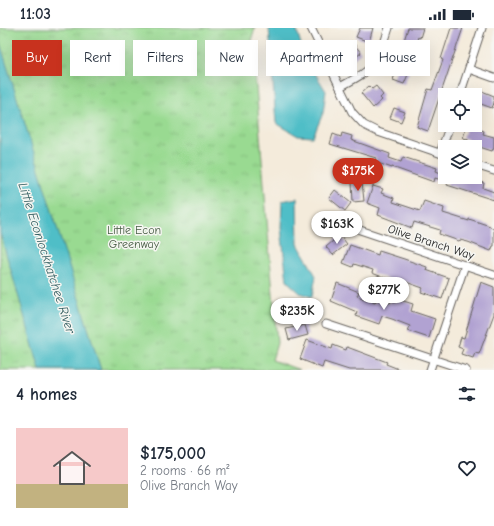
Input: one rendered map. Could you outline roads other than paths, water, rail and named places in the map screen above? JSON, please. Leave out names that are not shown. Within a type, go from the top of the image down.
[{"type":"street","points":[[311,28],[352,112],[364,125],[378,132],[438,152]]},
{"type":"street","points":[[340,87],[366,72],[376,62],[389,28]]},
{"type":"street","points":[[462,88],[482,28]]},
{"type":"street","points":[[469,69],[494,78]]},
{"type":"street","points":[[482,167],[494,171]]},
{"type":"street","name":"Olive Branch Way","points":[[360,230],[494,275]]},
{"type":"street","points":[[430,370],[465,265]]},
{"type":"street","points":[[326,324],[466,370]]},
{"type":"water","points":[[269,28],[296,28],[300,40],[270,40]]},
{"type":"water","name":"Little Econlockhatchee River","points":[[0,43],[101,370],[40,370],[0,233]]},
{"type":"water","points":[[273,76],[317,76],[326,91],[323,113],[313,137],[298,136],[276,123]]},
{"type":"water","points":[[297,198],[298,244],[316,276],[312,297],[300,293],[287,281],[281,228],[282,201]]},
{"type":"park label","name":"Little Econ Greenway","points":[[134,237]]}]
